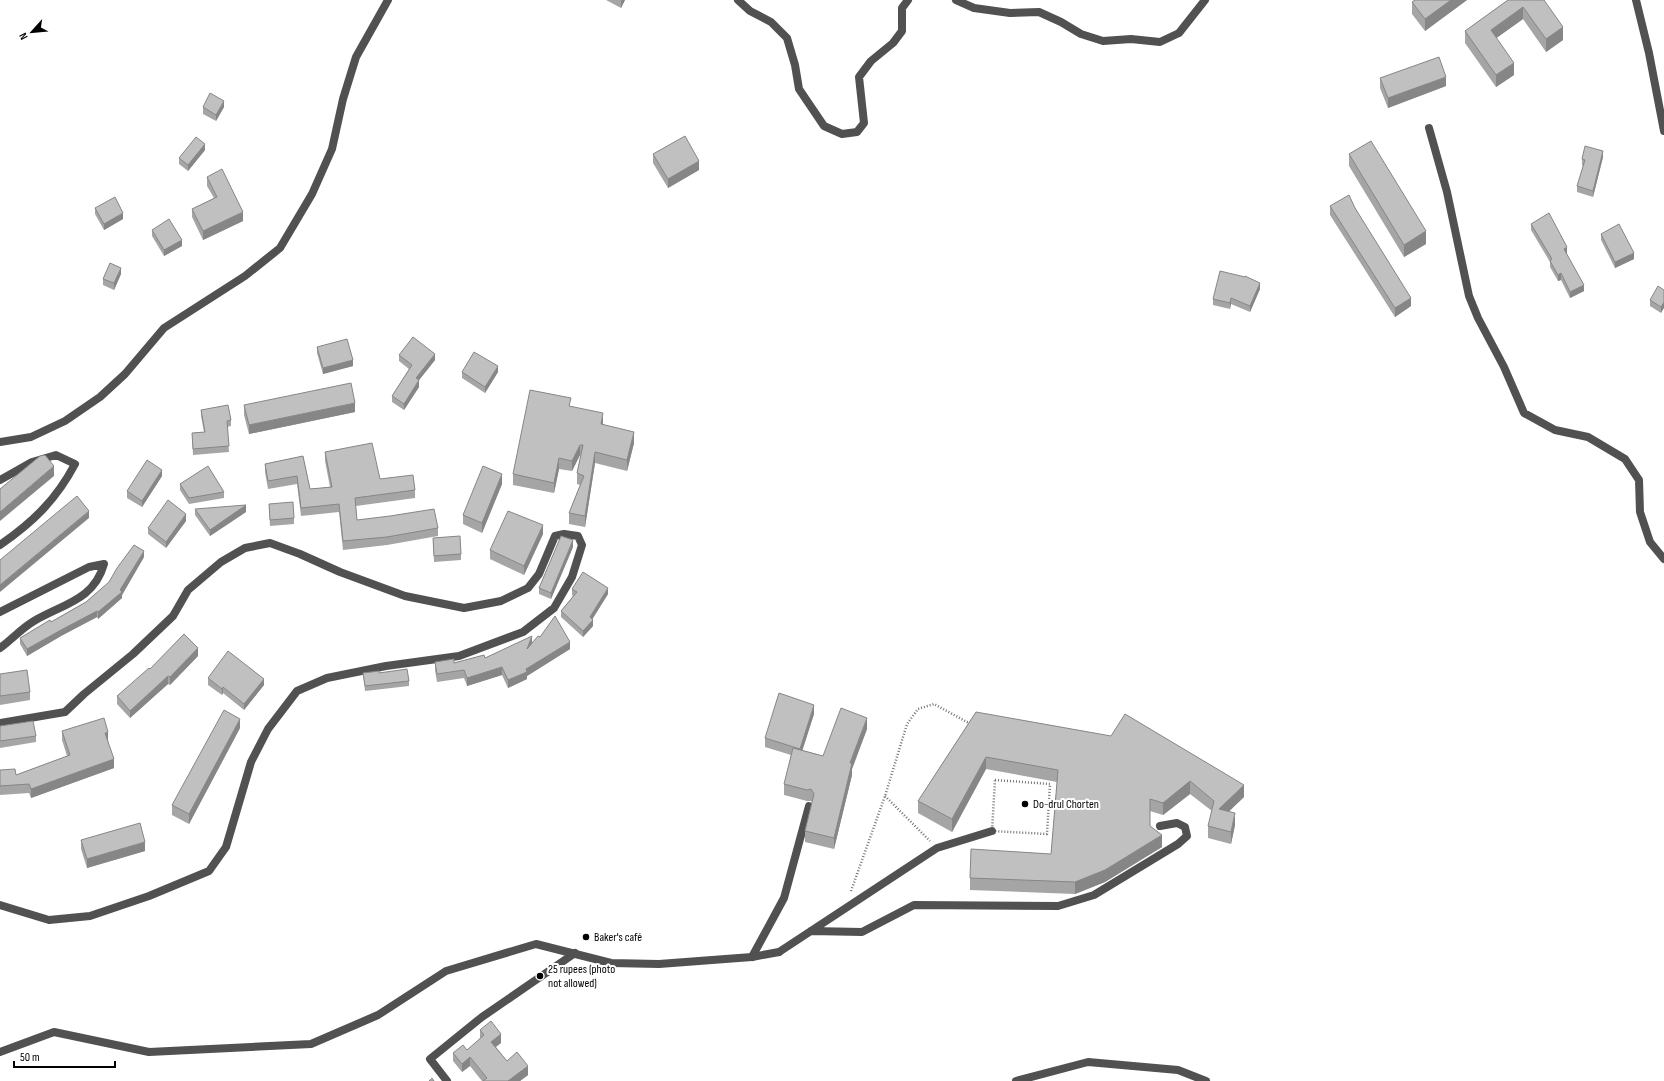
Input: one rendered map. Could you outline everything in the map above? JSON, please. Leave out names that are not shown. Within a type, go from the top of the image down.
[{"type":"street","points":[[0,442],[31,437],[65,420],[100,398],[125,374],[164,328],[245,276],[280,248],[312,194],[332,149],[343,98],[356,57],[388,0]]},
{"type":"street","points":[[738,0],[750,11],[771,22],[787,38],[795,65],[799,89],[824,126],[842,134],[857,132],[864,123],[859,77],[871,61],[894,43],[902,31],[902,8],[908,0]]},
{"type":"street","points":[[956,0],[974,8],[1010,13],[1039,12],[1062,22],[1081,34],[1103,41],[1130,40],[1160,42],[1179,33],[1205,0]]},
{"type":"street","points":[[1636,0],[1649,53],[1664,131]]},
{"type":"street","points":[[1429,128],[1447,192],[1469,296],[1478,318],[1504,367],[1524,413],[1555,430],[1588,437],[1625,460],[1639,480],[1640,512],[1650,542],[1664,559]]},
{"type":"street","points":[[0,480],[32,462],[56,456],[75,464],[52,501],[30,522],[0,545]]},
{"type":"street","points":[[0,723],[65,712],[84,694],[133,654],[173,616],[188,590],[221,562],[245,548],[270,543],[300,554],[340,572],[405,596],[464,608],[501,601],[528,588],[539,574],[555,536],[564,534],[578,536],[582,545],[572,577],[554,608],[523,632],[459,656],[386,666],[327,678],[297,691],[268,729],[251,762],[226,847],[209,871],[149,896],[90,916],[50,920],[0,904]]},
{"type":"street","points":[[0,612],[89,566],[104,564],[102,572],[94,587],[78,599],[33,622],[0,648]]},
{"type":"street","points":[[752,956],[784,898],[809,806]]},
{"type":"street","points":[[811,931],[862,932],[914,905],[1058,906],[1094,895],[1178,844],[1187,836],[1185,827],[1177,823],[1160,826]]},
{"type":"street","points":[[0,1052],[54,1032],[149,1052],[311,1044],[378,1015],[446,972],[536,944],[611,963],[659,964],[752,956],[779,952],[937,848],[992,831]]},
{"type":"street","points":[[447,1081],[430,1059],[482,1017],[575,953]]},
{"type":"street","points":[[1016,1081],[1088,1062],[1178,1070],[1206,1081]]},
{"type":"path","points":[[845,909],[885,796],[907,724],[918,709],[934,704],[967,722],[974,722]]},
{"type":"path","points":[[995,780],[1050,784],[1047,834],[992,831],[995,780]]},
{"type":"path","points":[[885,796],[937,848]]},
{"type":"building","points":[[1415,0],[1451,0],[1425,19],[1412,2]]},
{"type":"building","points":[[1508,0],[1544,0],[1563,27],[1546,39],[1523,7],[1491,30],[1514,63],[1496,75],[1465,31]]},
{"type":"building","points":[[1439,57],[1446,77],[1388,98],[1380,78]]},
{"type":"building","points":[[210,93],[224,101],[216,115],[203,107]]},
{"type":"building","points":[[685,136],[699,161],[668,179],[653,154]]},
{"type":"building","points":[[196,137],[205,144],[188,165],[179,158]]},
{"type":"building","points":[[1371,141],[1426,231],[1404,245],[1349,154]]},
{"type":"building","points":[[1585,146],[1603,151],[1593,191],[1577,186],[1585,160],[1582,159]]},
{"type":"building","points":[[222,169],[243,212],[203,231],[192,209],[217,197],[207,177]]},
{"type":"building","points":[[1349,195],[1355,208],[1411,298],[1395,308],[1330,206]]},
{"type":"building","points":[[115,197],[123,213],[104,224],[95,208]]},
{"type":"building","points":[[1549,213],[1567,247],[1564,249],[1584,285],[1570,292],[1561,273],[1558,275],[1550,261],[1552,259],[1531,224]]},
{"type":"building","points":[[169,219],[182,240],[164,250],[152,230]]},
{"type":"building","points":[[1619,224],[1634,253],[1615,262],[1601,234]]},
{"type":"building","points":[[110,263],[121,268],[114,283],[103,279]]},
{"type":"building","points":[[1220,271],[1245,276],[1260,283],[1250,306],[1231,298],[1230,303],[1213,299]]},
{"type":"building","points":[[1658,286],[1664,290],[1664,302],[1661,307],[1650,300]]},
{"type":"building","points":[[413,337],[435,354],[416,378],[419,380],[404,404],[392,396],[412,365],[399,355]]},
{"type":"building","points":[[347,339],[353,360],[323,368],[317,347]]},
{"type":"building","points":[[474,352],[498,366],[485,387],[462,372]]},
{"type":"building","points":[[351,383],[355,403],[249,425],[244,405]]},
{"type":"building","points":[[530,390],[571,398],[569,406],[603,413],[601,424],[634,432],[627,460],[595,452],[585,516],[569,513],[584,476],[577,473],[583,445],[580,445],[572,461],[559,458],[554,483],[513,474]]},
{"type":"building","points":[[228,405],[231,420],[227,421],[229,446],[193,449],[192,433],[205,432],[201,410]]},
{"type":"building","points":[[372,443],[380,479],[413,475],[415,490],[355,498],[357,520],[434,509],[438,528],[387,537],[343,541],[339,504],[301,508],[297,476],[268,481],[265,464],[303,456],[310,489],[332,487],[325,452]]},
{"type":"building","points":[[45,455],[54,466],[0,512],[0,489],[40,456]]},
{"type":"building","points":[[147,460],[162,470],[142,501],[127,491]]},
{"type":"building","points":[[208,466],[224,492],[189,498],[180,484]]},
{"type":"building","points":[[483,466],[502,474],[482,523],[463,515]]},
{"type":"building","points":[[77,496],[89,511],[0,585],[0,560]]},
{"type":"building","points":[[168,500],[186,514],[166,542],[148,528]]},
{"type":"building","points":[[293,502],[294,518],[270,520],[269,504]]},
{"type":"building","points":[[246,505],[210,530],[195,509]]},
{"type":"building","points":[[508,511],[543,525],[524,566],[490,550]]},
{"type":"building","points":[[460,536],[461,554],[434,556],[433,538]]},
{"type":"building","points":[[561,536],[573,540],[551,593],[539,588]]},
{"type":"building","points":[[134,545],[144,551],[120,590],[122,592],[98,612],[97,611],[27,649],[20,638],[50,620],[51,622],[86,602],[109,582],[117,568]]},
{"type":"building","points":[[583,572],[608,588],[590,617],[593,620],[583,631],[561,611],[577,592],[572,589]]},
{"type":"building","points":[[555,616],[570,642],[526,669],[527,672],[508,680],[502,667],[467,678],[464,670],[437,674],[435,662],[454,659],[454,663],[484,655],[485,658],[532,636],[527,649],[538,636],[540,637]]},
{"type":"building","points":[[184,634],[198,648],[170,677],[168,676],[130,711],[117,696],[149,668],[150,669]]},
{"type":"building","points":[[228,651],[264,679],[244,704],[223,687],[222,689],[208,678]]},
{"type":"building","points":[[407,669],[409,681],[365,686],[363,673],[379,671],[379,673]]},
{"type":"building","points":[[27,670],[30,692],[0,696],[0,674]]},
{"type":"building","points":[[779,693],[814,705],[800,749],[765,738]]},
{"type":"building","points":[[841,708],[867,718],[850,763],[852,763],[834,838],[805,831],[814,794],[811,789],[807,790],[784,784],[793,748],[823,756]]},
{"type":"building","points":[[224,710],[240,719],[189,814],[172,805]]},
{"type":"building","points":[[976,712],[1111,736],[1125,714],[1244,785],[1219,809],[1235,813],[1231,832],[1208,826],[1214,801],[1190,781],[1163,803],[1150,799],[1150,826],[1162,835],[1105,870],[1075,882],[970,878],[971,849],[1051,854],[1058,770],[986,757],[952,819],[918,801]]},
{"type":"building","points":[[104,718],[108,732],[105,733],[114,759],[31,789],[29,784],[0,786],[0,770],[15,769],[16,775],[70,755],[62,731]]},
{"type":"building","points":[[33,721],[36,736],[0,741],[0,726]]},
{"type":"building","points":[[140,823],[145,842],[87,859],[81,840]]},
{"type":"building","points":[[491,1021],[501,1034],[491,1042],[507,1061],[517,1052],[528,1066],[508,1081],[483,1081],[487,1078],[470,1057],[462,1064],[453,1053],[463,1045],[467,1050],[484,1035],[480,1030]]},
{"type":"place","name":"Do-drul Chorten","points":[[1025,804]]},
{"type":"place","name":"Baker's café","points":[[586,937]]},
{"type":"place","name":"25 rupees (photo not allowed)","points":[[540,976]]}]
